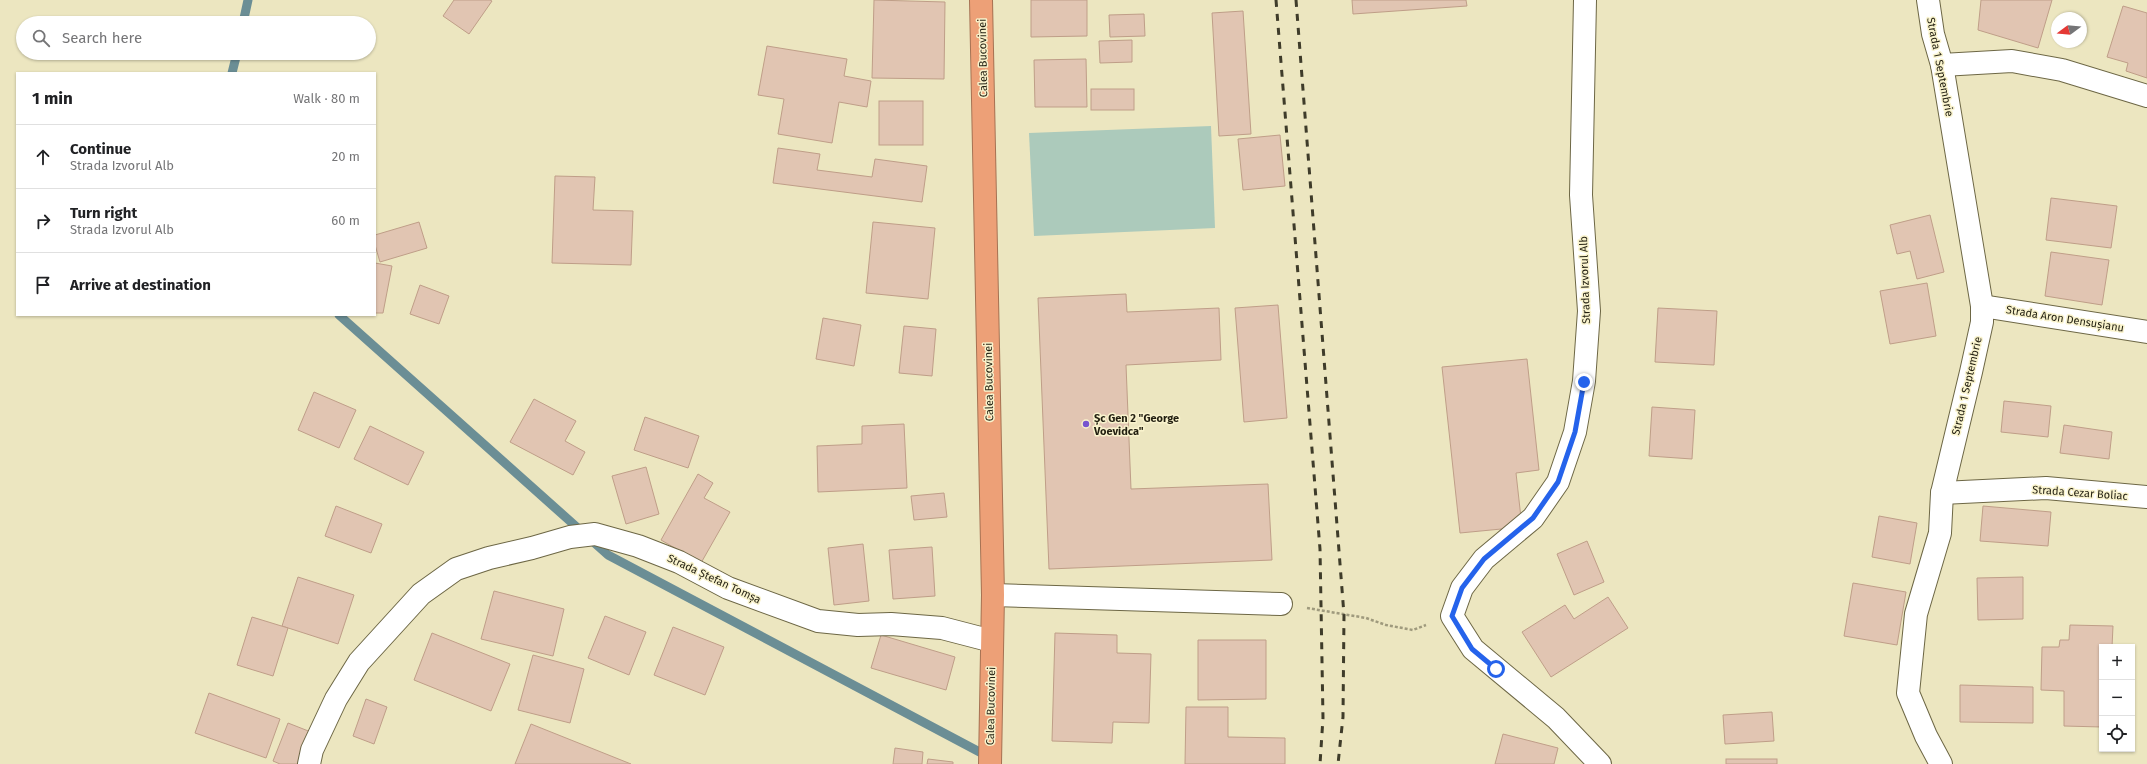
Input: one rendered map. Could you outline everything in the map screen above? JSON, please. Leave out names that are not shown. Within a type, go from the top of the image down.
[{"type":"highway","name":"Calea Bucovinei","points":[[981,0],[993,596],[990,764]]},
{"type":"street","name":"Strada Izvorul Alb","points":[[1452,616],[1462,588],[1484,559],[1533,518],[1558,482],[1575,432],[1584,382],[1589,311],[1581,195],[1585,0]]},
{"type":"street","name":"Strada 1 Septembrie","points":[[1928,0],[1933,34],[1942,65],[1982,306],[1982,322],[1942,493],[1940,533],[1916,614],[1908,693],[1926,736],[1941,764]]},
{"type":"street","points":[[1942,65],[2012,61],[2062,70],[2147,96]]},
{"type":"street","name":"Strada Aron Densușianu","points":[[1982,306],[2147,332]]},
{"type":"street","name":"Strada Cezar Boliac","points":[[1942,493],[2046,488],[2147,497]]},
{"type":"street","name":"Strada Ștefan Tomșa","points":[[308,764],[312,750],[336,699],[359,662],[421,594],[456,569],[489,558],[570,537],[595,534],[638,546],[679,562],[728,588],[818,621],[858,625],[891,624],[942,628],[992,641]]},
{"type":"street","points":[[993,596],[1281,604]]},
{"type":"street","points":[[1452,616],[1472,649],[1556,718],[1600,764]]},
{"type":"path","points":[[1281,604],[1366,618],[1386,625],[1413,630],[1452,616]]},
{"type":"green space","points":[[1211,126],[1215,228],[1034,236],[1029,133]]},
{"type":"building","points":[[454,0],[492,1],[469,34],[443,16]]},
{"type":"building","points":[[874,0],[945,2],[944,79],[872,78]]},
{"type":"building","points":[[1031,0],[1087,0],[1087,36],[1031,37]]},
{"type":"building","points":[[1352,0],[1466,0],[1467,6],[1353,14]]},
{"type":"building","points":[[1981,0],[2052,0],[2038,48],[1978,30]]},
{"type":"building","points":[[2123,6],[2147,13],[2147,78],[2126,71],[2128,63],[2107,57]]},
{"type":"building","points":[[1243,11],[1251,134],[1219,136],[1212,13]]},
{"type":"building","points":[[1144,14],[1145,36],[1110,37],[1109,15]]},
{"type":"building","points":[[1132,40],[1132,62],[1100,63],[1099,41]]},
{"type":"building","points":[[767,46],[847,59],[844,76],[871,81],[867,107],[839,102],[832,143],[778,134],[784,99],[758,95]]},
{"type":"building","points":[[1086,59],[1087,107],[1035,107],[1034,60]]},
{"type":"building","points":[[1091,89],[1134,89],[1134,110],[1091,110]]},
{"type":"building","points":[[879,101],[923,101],[923,145],[879,145]]},
{"type":"building","points":[[1280,135],[1285,186],[1243,190],[1238,139]]},
{"type":"building","points":[[778,148],[820,154],[817,170],[872,177],[875,159],[927,166],[922,202],[773,183]]},
{"type":"building","points":[[555,176],[595,177],[593,210],[633,211],[631,265],[552,263]]},
{"type":"building","points":[[2051,198],[2117,206],[2111,248],[2046,240]]},
{"type":"building","points":[[1930,215],[1944,272],[1917,279],[1910,251],[1897,254],[1890,225]]},
{"type":"building","points":[[419,222],[427,248],[380,262],[376,248],[376,235]]},
{"type":"building","points":[[873,222],[935,228],[928,299],[866,293]]},
{"type":"building","points":[[2051,252],[2109,260],[2102,305],[2045,296]]},
{"type":"building","points":[[376,263],[392,266],[383,313],[376,313]]},
{"type":"building","points":[[1927,283],[1936,336],[1890,344],[1880,291]]},
{"type":"building","points":[[420,285],[449,296],[439,324],[410,314]]},
{"type":"building","name":"Șc Gen 2 \"George Voevidca\"","points":[[1126,294],[1127,312],[1219,308],[1221,360],[1126,365],[1131,489],[1268,484],[1272,560],[1049,569],[1038,298]]},
{"type":"building","points":[[1278,305],[1287,418],[1244,422],[1235,308]]},
{"type":"building","points":[[1658,308],[1717,311],[1714,365],[1655,362]]},
{"type":"building","points":[[823,318],[861,325],[854,366],[816,359]]},
{"type":"building","points":[[904,326],[936,329],[932,376],[899,373]]},
{"type":"building","points":[[1527,359],[1539,470],[1516,473],[1522,527],[1460,533],[1442,367]]},
{"type":"building","points":[[314,392],[356,410],[339,448],[298,430]]},
{"type":"building","points":[[534,399],[576,421],[565,441],[585,452],[573,475],[510,442]]},
{"type":"building","points":[[2004,401],[2051,406],[2048,437],[2001,432]]},
{"type":"building","points":[[1652,407],[1695,410],[1692,459],[1649,456]]},
{"type":"building","points":[[645,417],[699,436],[688,468],[634,450]]},
{"type":"building","points":[[904,424],[907,488],[818,492],[817,446],[862,444],[862,426]]},
{"type":"building","points":[[2064,425],[2112,432],[2109,459],[2060,453]]},
{"type":"building","points":[[370,426],[424,452],[408,485],[354,459]]},
{"type":"building","points":[[646,467],[659,514],[626,524],[612,476]]},
{"type":"building","points":[[698,474],[713,483],[704,498],[730,512],[701,563],[661,540]]},
{"type":"building","points":[[944,493],[947,517],[914,520],[911,496]]},
{"type":"building","points":[[336,506],[382,524],[371,553],[325,536]]},
{"type":"building","points":[[1983,506],[2051,512],[2048,546],[1980,541]]},
{"type":"building","points":[[1879,516],[1917,523],[1910,564],[1872,557]]},
{"type":"building","points":[[1587,541],[1604,582],[1574,595],[1557,554]]},
{"type":"building","points":[[863,544],[869,601],[834,605],[828,548]]},
{"type":"building","points":[[932,547],[935,596],[893,599],[889,550]]},
{"type":"building","points":[[298,577],[354,595],[338,644],[282,626]]},
{"type":"building","points":[[2023,577],[2023,619],[1978,620],[1977,578]]},
{"type":"building","points":[[1853,583],[1906,592],[1897,645],[1844,636]]},
{"type":"building","points":[[494,591],[564,609],[553,656],[481,639]]},
{"type":"building","points":[[1608,597],[1628,628],[1551,677],[1522,632],[1565,605],[1574,619]]},
{"type":"building","points":[[605,616],[646,632],[629,675],[588,658]]},
{"type":"building","points":[[252,617],[288,628],[273,676],[237,665]]},
{"type":"building","points":[[2070,625],[2113,626],[2112,644],[2099,644],[2099,727],[2064,726],[2064,691],[2041,690],[2042,647],[2059,647],[2060,640],[2069,640]]},
{"type":"building","points":[[673,627],[724,647],[705,695],[654,675]]},
{"type":"building","points":[[432,633],[510,664],[491,711],[414,680]]},
{"type":"building","points":[[1055,633],[1117,635],[1117,653],[1151,654],[1149,723],[1113,722],[1112,743],[1052,741]]},
{"type":"building","points":[[881,635],[955,657],[946,690],[871,668]]},
{"type":"building","points":[[1198,640],[1266,640],[1266,699],[1198,700]]},
{"type":"building","points":[[533,655],[584,669],[570,723],[518,710]]},
{"type":"building","points":[[1960,685],[2033,687],[2033,723],[1960,722]]},
{"type":"building","points":[[209,693],[280,719],[266,758],[195,733]]},
{"type":"building","points":[[366,699],[387,707],[374,744],[353,736]]},
{"type":"building","points":[[1186,707],[1228,707],[1228,737],[1285,738],[1285,764],[1185,764]]},
{"type":"building","points":[[1772,712],[1774,741],[1725,744],[1723,715]]},
{"type":"building","points":[[288,723],[316,734],[304,764],[280,764],[273,761]]},
{"type":"building","points":[[531,724],[631,764],[515,764]]},
{"type":"building","points":[[1503,734],[1558,748],[1554,764],[1495,764]]},
{"type":"building","points":[[895,748],[923,752],[922,764],[893,764]]},
{"type":"building","points":[[928,759],[953,762],[953,764],[927,764]]},
{"type":"building","points":[[1726,759],[1777,759],[1777,764],[1726,764]]},
{"type":"waterway","points":[[245,16],[248,0]]},
{"type":"waterway","points":[[232,72],[235,60]]},
{"type":"waterway","points":[[340,316],[608,555],[989,757]]},
{"type":"railway","points":[[1276,0],[1320,549],[1323,718],[1320,764]]},
{"type":"railway","points":[[1296,0],[1344,615],[1343,717],[1338,764]]},
{"type":"place","name":"Șc Gen 2 \"George Voevidca\"","points":[[1086,424]]},
{"type":"route","points":[[1496,669],[1472,649],[1452,616],[1462,588],[1484,559],[1533,518],[1558,482],[1575,432],[1584,382]]}]
